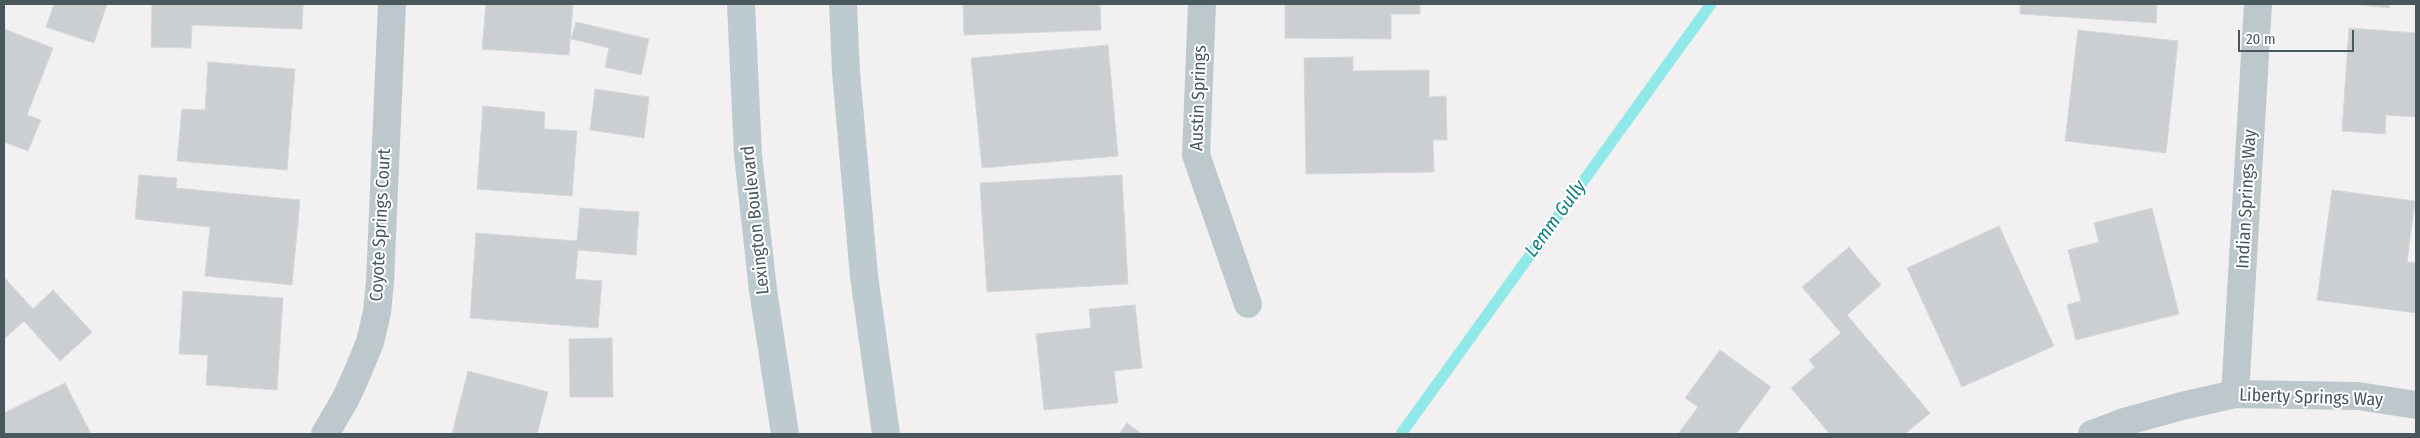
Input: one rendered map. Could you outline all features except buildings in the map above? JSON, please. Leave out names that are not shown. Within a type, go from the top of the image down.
[{"type":"main road","name":"Lexington Boulevard","points":[[741,4],[748,155],[763,290],[785,434]]},
{"type":"main road","points":[[844,4],[846,72],[864,276],[886,434]]},
{"type":"street","name":"Coyote Springs Court","points":[[325,434],[346,398],[359,369],[370,342],[377,312],[392,4]]},
{"type":"street","name":"Austin Springs","points":[[1202,4],[1196,155],[1248,304]]},
{"type":"street","name":"Indian Springs Way","points":[[2235,394],[2258,4]]},
{"type":"street","name":"Liberty Springs Way","points":[[2092,434],[2165,411],[2235,394],[2358,396],[2416,405]]},
{"type":"waterway","name":"Lemm Gully","points":[[1401,434],[1711,4]]}]
